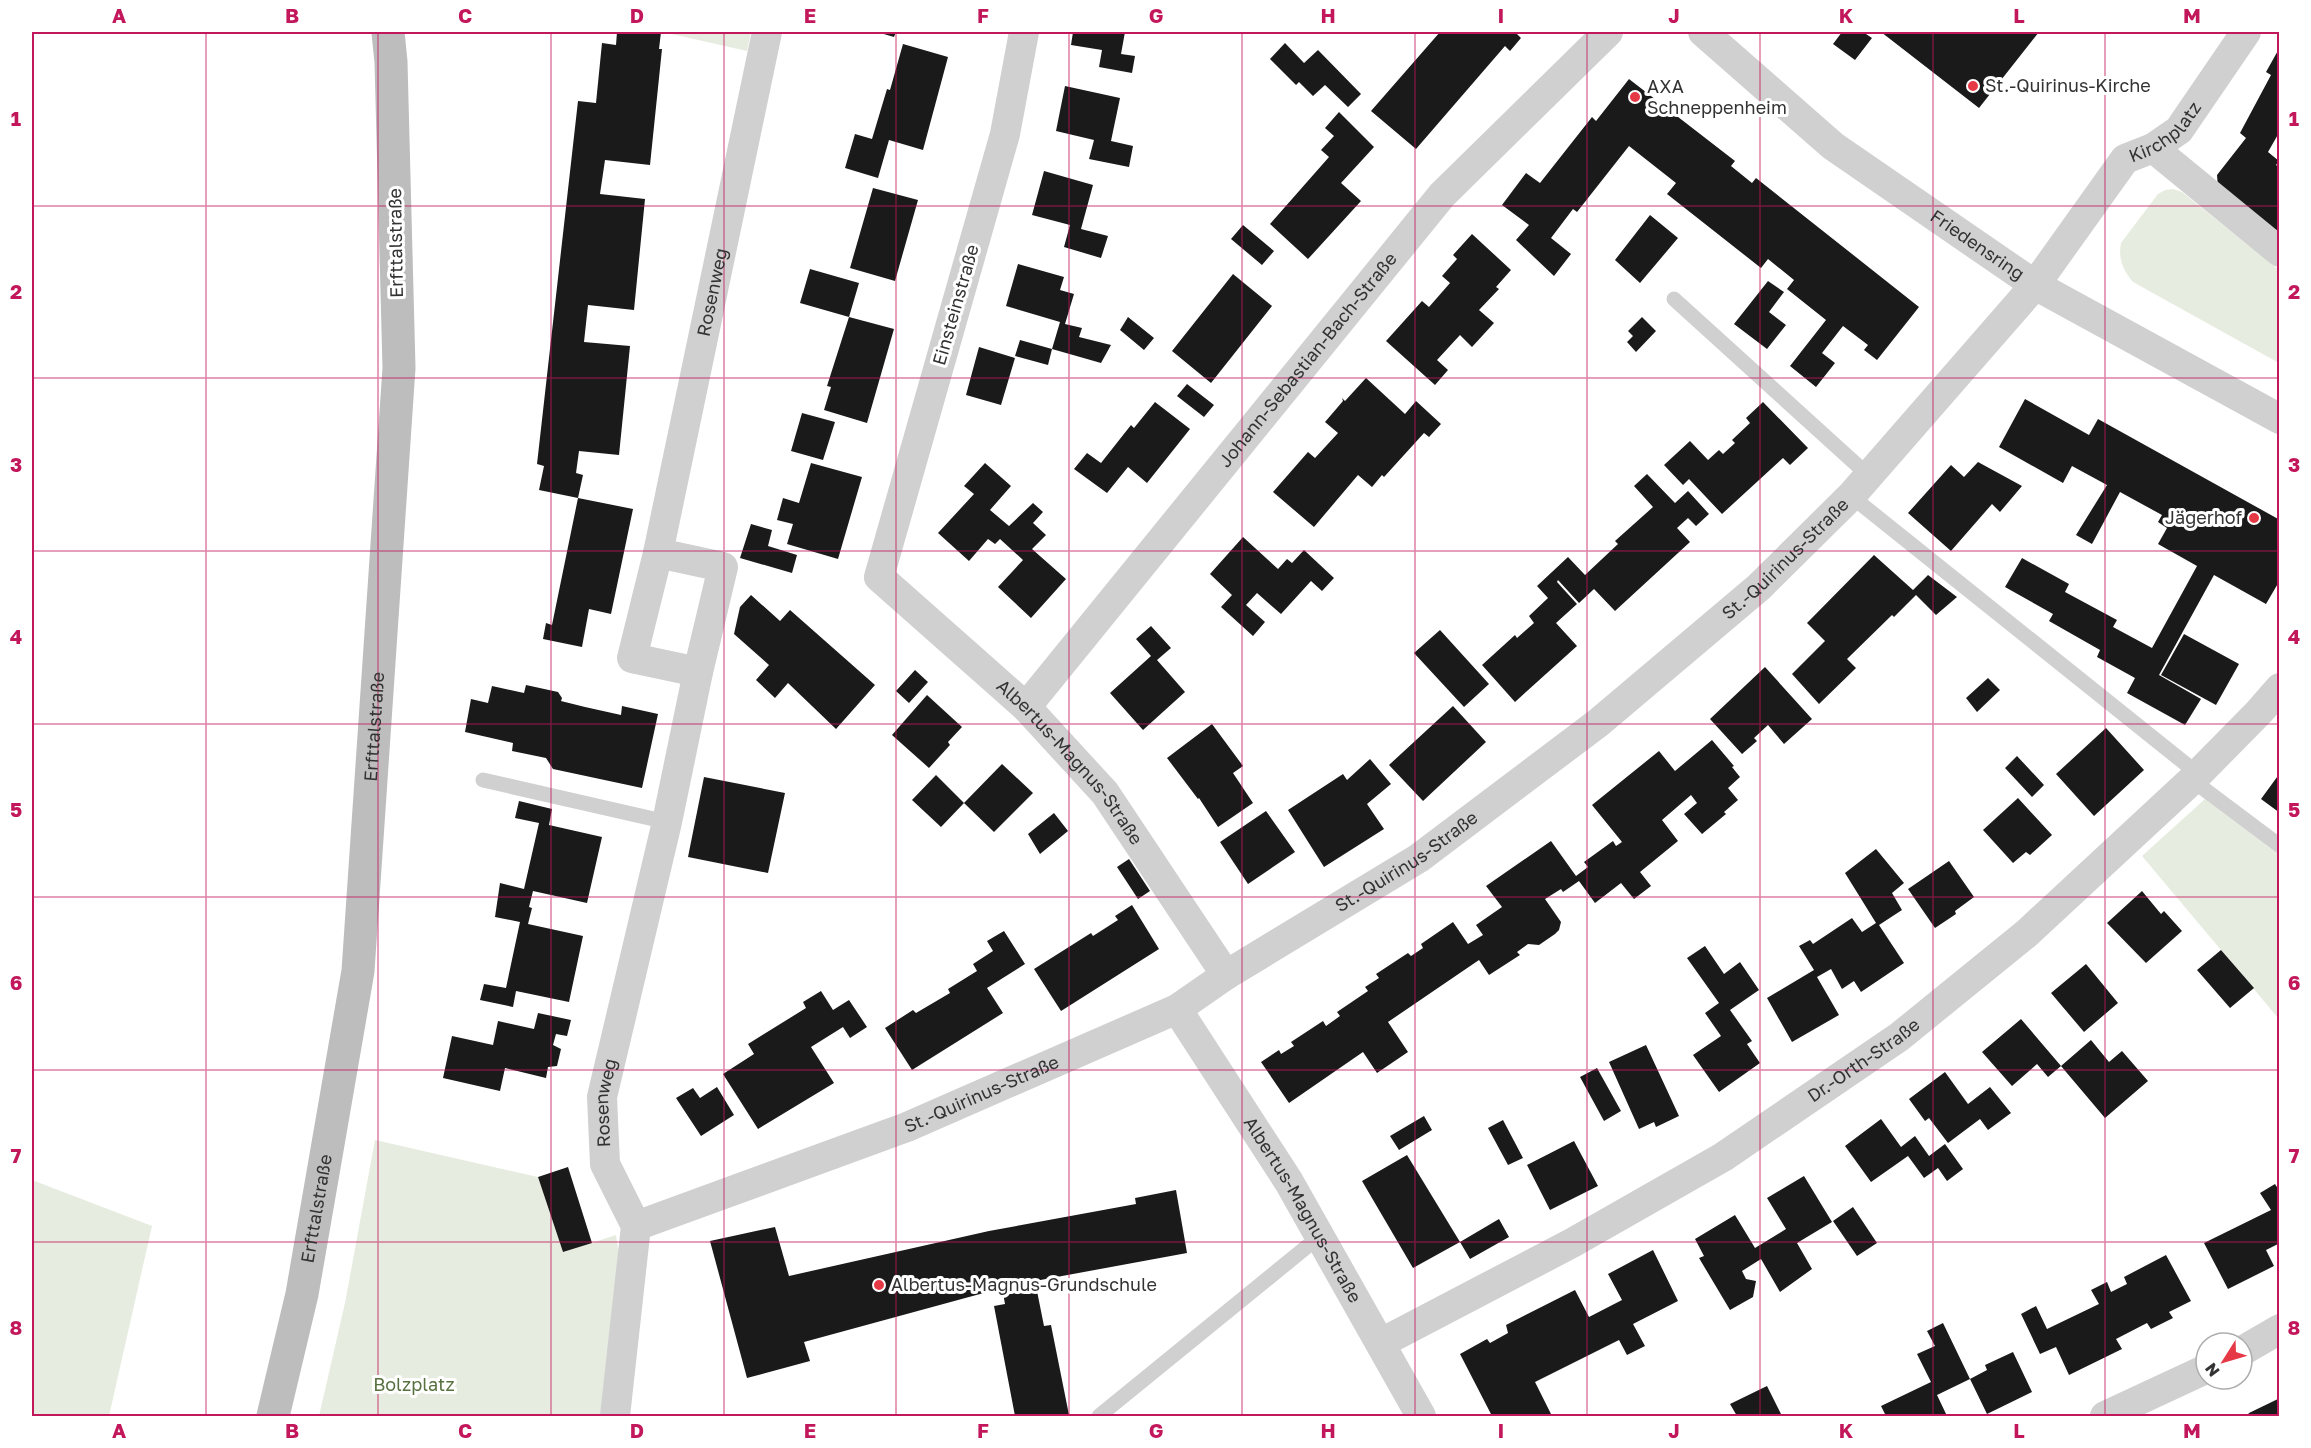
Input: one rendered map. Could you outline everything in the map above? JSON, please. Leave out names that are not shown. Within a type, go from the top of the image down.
[{"type":"main road","name":"Erfttalstraße","points":[[273,1416],[302,1294],[358,971],[399,368],[392,62],[388,32]]},
{"type":"street","name":"Rosenweg","points":[[698,672],[632,658],[658,552],[767,32]]},
{"type":"street","name":"Einsteinstraße","points":[[879,577],[1005,134],[1024,32]]},
{"type":"street","name":"Johann-Sebastian-Bach-Straße","points":[[1026,707],[1442,195],[1608,32]]},
{"type":"street","name":"Friedensring","points":[[1703,32],[1833,146],[2035,285],[2280,419]]},
{"type":"street","name":"Kirchplatz","points":[[2035,285],[2125,159],[2153,148],[2179,130],[2246,32]]},
{"type":"street","points":[[2153,148],[2280,252]]},
{"type":"street","name":"St.-Quirinus-Straße","points":[[636,1226],[907,1127],[1177,1009],[1227,975],[1419,858],[1598,723],[1759,587],[1859,486],[2035,285]]},
{"type":"street","name":"Rosenweg","points":[[636,1226],[604,1164],[602,1097],[667,822],[698,672],[723,567],[658,552]]},
{"type":"street","name":"Albertus-Magnus-Straße","points":[[879,577],[1026,707],[1105,793],[1227,975]]},
{"type":"street","name":"Dr.-Orth-Straße","points":[[1381,1343],[1572,1243],[1723,1157],[1899,1037],[2026,934],[2194,777],[2280,688]]},
{"type":"street","name":"Albertus-Magnus-Straße","points":[[1177,1009],[1289,1182],[1421,1416]]},
{"type":"street","points":[[615,1416],[636,1226]]},
{"type":"street","points":[[2254,1344],[2280,1329]]},
{"type":"street","points":[[2105,1416],[2194,1375]]},
{"type":"lane","points":[[1674,299],[1859,486],[2194,777],[2280,846]]},
{"type":"lane","points":[[483,780],[667,822]]},
{"type":"lane","points":[[1099,1416],[1320,1236]]},
{"type":"green space","points":[[663,32],[751,32],[747,51]]},
{"type":"green space","points":[[2173,189],[2182,192],[2279,270],[2279,363],[2133,282],[2126,273],[2121,259],[2121,243],[2158,194]]},
{"type":"green space","points":[[2205,799],[2279,855],[2279,1019],[2142,856]]},
{"type":"green space","name":"Bolzplatz","points":[[375,1140],[538,1177],[563,1252],[616,1235],[619,1256],[606,1416],[319,1416],[345,1303]]},
{"type":"green space","points":[[32,1180],[152,1226],[109,1416],[32,1416]]},
{"type":"building","points":[[617,32],[661,32],[659,49],[662,49],[650,165],[605,160],[600,194],[645,199],[634,310],[588,305],[584,342],[630,346],[619,455],[579,451],[576,473],[583,475],[578,498],[539,490],[544,466],[537,464],[578,101],[596,103],[602,43],[616,45]]},
{"type":"building","points":[[877,32],[896,32],[894,37]]},
{"type":"building","points":[[1073,32],[1125,32],[1121,54],[1135,56],[1132,73],[1099,67],[1102,50],[1071,45]]},
{"type":"building","points":[[1440,32],[1517,32],[1521,38],[1510,51],[1505,46],[1416,149],[1371,111]]},
{"type":"building","points":[[1842,32],[1863,32],[1872,38],[1855,60],[1833,44]]},
{"type":"building","name":"St.-Quirinus-Kirche","points":[[1881,32],[2039,32],[1979,108]]},
{"type":"building","points":[[1285,43],[1304,63],[1318,50],[1361,94],[1348,107],[1325,85],[1313,96],[1299,82],[1296,85],[1270,59]]},
{"type":"building","points":[[903,44],[948,57],[923,150],[889,140],[878,178],[845,168],[855,134],[872,139],[887,89],[890,90]]},
{"type":"building","points":[[2280,47],[2280,131],[2268,152],[2279,161],[2276,165],[2280,168],[2280,236],[2218,188],[2217,175],[2246,138],[2240,133],[2271,75],[2266,72]]},
{"type":"building","points":[[1629,79],[1735,161],[1731,166],[1752,183],[1756,178],[1919,307],[1877,360],[1864,350],[1868,345],[1843,326],[1822,353],[1835,363],[1816,387],[1790,366],[1826,320],[1787,289],[1794,280],[1768,259],[1761,268],[1667,194],[1676,183],[1629,146],[1577,212],[1573,209],[1551,238],[1571,254],[1554,276],[1516,240],[1529,225],[1502,205],[1526,173],[1540,183],[1592,117],[1596,121]]},
{"type":"building","points":[[1065,86],[1120,98],[1111,141],[1133,146],[1129,167],[1089,159],[1094,140],[1056,131]]},
{"type":"building","points":[[1339,112],[1374,147],[1341,183],[1361,201],[1308,259],[1270,224],[1329,157],[1321,150],[1334,136],[1325,128]]},
{"type":"building","points":[[1044,171],[1093,185],[1081,229],[1108,236],[1101,258],[1064,247],[1070,225],[1032,215]]},
{"type":"building","points":[[873,188],[918,200],[895,281],[850,268]]},
{"type":"building","points":[[1650,215],[1678,238],[1640,283],[1615,260]]},
{"type":"building","points":[[1243,225],[1274,251],[1262,265],[1231,239]]},
{"type":"building","points":[[1472,234],[1511,270],[1496,287],[1499,289],[1479,310],[1494,323],[1472,347],[1460,335],[1437,360],[1448,370],[1435,385],[1386,341],[1422,301],[1429,307],[1450,283],[1442,276],[1457,259],[1453,255]]},
{"type":"building","points":[[1018,264],[1064,277],[1060,290],[1074,294],[1065,324],[1082,328],[1079,337],[1111,345],[1101,363],[1052,349],[1060,322],[1006,306]]},
{"type":"building","points":[[810,269],[859,283],[849,317],[800,303]]},
{"type":"building","points":[[1233,274],[1272,306],[1211,383],[1172,351]]},
{"type":"building","points":[[1768,281],[1784,292],[1769,312],[1786,325],[1767,349],[1734,324]]},
{"type":"building","points":[[849,317],[894,329],[867,423],[824,410],[831,387],[827,386]]},
{"type":"building","points":[[1128,317],[1154,338],[1144,350],[1120,330]]},
{"type":"building","points":[[1642,317],[1656,331],[1636,352],[1627,342],[1633,336],[1628,331]]},
{"type":"building","points":[[1020,340],[1052,349],[1048,365],[1015,356]]},
{"type":"building","points":[[979,347],[1015,358],[1001,405],[966,395]]},
{"type":"building","points":[[1366,378],[1405,414],[1416,401],[1441,424],[1429,437],[1424,433],[1372,487],[1358,475],[1314,527],[1273,492],[1308,452],[1315,458],[1338,433],[1325,422],[1343,401],[1342,398],[1345,401]]},
{"type":"building","points":[[1187,384],[1214,405],[1204,417],[1177,396]]},
{"type":"building","points":[[2025,399],[2089,435],[2098,419],[2280,520],[2280,580],[2266,604],[2214,575],[2159,675],[2201,699],[2185,725],[2127,693],[2135,678],[2097,657],[2100,650],[2049,621],[2053,614],[2005,587],[2022,558],[2069,584],[2065,592],[2117,620],[2113,627],[2152,648],[2197,566],[2158,544],[2167,528],[2158,522],[2162,515],[2120,492],[2092,544],[2076,535],[2107,485],[2072,466],[2063,483],[1999,447]]},
{"type":"building","points":[[1155,402],[1190,429],[1147,483],[1128,467],[1107,493],[1074,469],[1087,453],[1101,463],[1131,425],[1134,428]]},
{"type":"building","points":[[1763,402],[1808,448],[1790,465],[1783,458],[1722,514],[1689,479],[1683,485],[1664,465],[1690,441],[1708,460],[1719,450],[1723,454],[1735,443],[1732,440],[1750,423],[1746,418]]},
{"type":"building","points":[[802,413],[835,422],[823,460],[791,451]]},
{"type":"building","points":[[1978,462],[2022,486],[2000,512],[1992,504],[1951,551],[1908,513],[1951,465],[1964,477]]},
{"type":"building","points":[[811,463],[862,477],[838,559],[787,544],[793,524],[777,520],[783,498],[799,503]]},
{"type":"building","points":[[985,463],[1011,486],[990,510],[1009,526],[1033,503],[1043,512],[1033,523],[1046,535],[1032,549],[1066,579],[1031,618],[998,587],[1023,560],[1000,539],[995,544],[988,539],[969,561],[938,533],[974,494],[964,486]]},
{"type":"building","points":[[1647,474],[1675,503],[1688,491],[1709,514],[1696,526],[1688,518],[1677,528],[1690,542],[1615,611],[1594,589],[1579,603],[1558,580],[1557,582],[1577,604],[1556,623],[1577,646],[1515,702],[1482,665],[1515,635],[1517,638],[1534,623],[1529,616],[1548,598],[1537,586],[1568,557],[1585,575],[1618,544],[1615,541],[1653,507],[1634,486]]},
{"type":"building","points":[[578,498],[633,509],[611,614],[589,609],[582,647],[543,639],[546,623],[552,625]]},
{"type":"building","points":[[751,524],[772,530],[768,546],[797,555],[792,573],[740,558]]},
{"type":"building","points":[[1243,537],[1278,569],[1287,559],[1292,563],[1304,550],[1334,578],[1322,591],[1311,581],[1281,614],[1257,593],[1246,605],[1265,622],[1253,636],[1221,607],[1232,595],[1210,574]]},
{"type":"building","points":[[1874,555],[1913,590],[1928,575],[1957,597],[1936,615],[1916,595],[1847,659],[1856,668],[1819,704],[1792,674],[1825,641],[1807,623]]},
{"type":"building","points":[[751,595],[780,621],[790,610],[875,685],[836,729],[788,683],[775,698],[756,680],[769,665],[734,634],[740,607]]},
{"type":"building","points":[[1151,626],[1171,648],[1157,660],[1185,692],[1143,730],[1110,693],[1151,656],[1136,639]]},
{"type":"building","points":[[1440,630],[1489,684],[1464,707],[1414,653]]},
{"type":"building","points":[[2184,634],[2239,664],[2216,705],[2161,675]]},
{"type":"building","points":[[1765,667],[1812,719],[1784,744],[1768,725],[1754,738],[1757,741],[1742,754],[1710,719]]},
{"type":"building","points":[[915,670],[928,682],[909,703],[896,691]]},
{"type":"building","points":[[1988,678],[2000,690],[1977,712],[1966,698]]},
{"type":"building","points":[[526,685],[558,692],[562,698],[561,701],[621,715],[622,706],[658,714],[642,788],[553,769],[546,758],[512,751],[513,743],[465,732],[471,699],[488,703],[492,686],[524,693]]},
{"type":"building","points":[[927,695],[962,727],[948,742],[950,745],[929,768],[892,735]]},
{"type":"building","points":[[1453,706],[1486,742],[1423,801],[1389,765]]},
{"type":"building","points":[[1212,724],[1243,766],[1233,773],[1253,803],[1218,827],[1199,798],[1167,758]]},
{"type":"building","points":[[2106,728],[2144,770],[2094,816],[2056,774]]},
{"type":"building","points":[[1712,740],[1734,766],[1732,767],[1740,777],[1728,788],[1738,800],[1724,812],[1726,814],[1702,834],[1684,814],[1697,803],[1691,795],[1662,820],[1678,841],[1640,872],[1651,886],[1634,899],[1621,883],[1595,903],[1579,881],[1563,892],[1561,889],[1545,899],[1561,922],[1555,934],[1539,945],[1528,944],[1517,952],[1520,955],[1489,975],[1479,960],[1388,1022],[1408,1052],[1377,1073],[1363,1052],[1289,1103],[1261,1062],[1279,1050],[1281,1054],[1294,1046],[1291,1042],[1323,1021],[1326,1026],[1340,1016],[1337,1012],[1368,991],[1365,987],[1379,978],[1376,974],[1408,953],[1411,956],[1423,948],[1421,944],[1453,922],[1468,944],[1483,935],[1476,925],[1502,907],[1486,886],[1551,841],[1576,876],[1588,867],[1584,862],[1613,841],[1616,846],[1622,842],[1592,805],[1659,751],[1675,771]]},
{"type":"building","points":[[2017,756],[2044,785],[2032,797],[2005,768]]},
{"type":"building","points":[[1370,759],[1391,784],[1367,804],[1384,829],[1324,867],[1288,810],[1343,774],[1347,780]]},
{"type":"building","points":[[1002,764],[1033,793],[994,832],[964,803]]},
{"type":"building","points":[[2280,773],[2280,813],[2261,799]]},
{"type":"building","points":[[936,775],[964,803],[941,827],[912,800]]},
{"type":"building","points":[[704,777],[785,793],[768,873],[688,857]]},
{"type":"building","points":[[2018,798],[2052,835],[2030,855],[2026,852],[2013,863],[1983,830]]},
{"type":"building","points":[[519,801],[552,809],[549,825],[602,837],[587,903],[533,891],[529,907],[532,908],[528,924],[583,936],[569,1002],[516,991],[513,1007],[480,1000],[484,984],[506,988],[520,922],[495,917],[500,883],[524,889],[539,823],[515,818]]},
{"type":"building","points":[[1266,811],[1295,852],[1248,884],[1220,842]]},
{"type":"building","points":[[1054,813],[1068,831],[1040,854],[1028,834]]},
{"type":"building","points":[[1876,849],[1904,883],[1892,893],[1902,910],[1879,925],[1904,963],[1861,992],[1854,981],[1842,989],[1831,969],[1817,977],[1839,1015],[1792,1042],[1767,998],[1814,970],[1799,946],[1810,940],[1813,944],[1852,918],[1862,932],[1876,923],[1845,873]]},
{"type":"building","points":[[1129,859],[1150,891],[1138,899],[1117,867]]},
{"type":"building","points":[[1949,861],[1974,897],[1955,911],[1956,914],[1935,928],[1908,889]]},
{"type":"building","points":[[2142,891],[2161,914],[2164,911],[2182,931],[2146,963],[2107,923]]},
{"type":"building","points":[[1132,905],[1159,949],[1061,1011],[1034,969],[1091,933],[1093,936],[1118,920],[1115,916]]},
{"type":"building","points":[[1004,931],[1025,964],[987,988],[1003,1013],[912,1070],[885,1028],[913,1010],[916,1013],[950,993],[948,989],[977,971],[973,964],[993,951],[987,941]]},
{"type":"building","points":[[1705,946],[1724,974],[1740,962],[1759,990],[1730,1010],[1752,1041],[1747,1044],[1760,1063],[1719,1092],[1693,1055],[1721,1036],[1705,1013],[1719,1003],[1687,958]]},
{"type":"building","points":[[2221,950],[2254,988],[2230,1008],[2197,970]]},
{"type":"building","points":[[2086,964],[2118,1003],[2084,1032],[2051,993]]},
{"type":"building","points":[[821,991],[833,1010],[849,1000],[867,1027],[850,1038],[843,1027],[811,1047],[834,1083],[758,1129],[723,1074],[754,1054],[748,1044],[806,1008],[803,1002]]},
{"type":"building","points":[[538,1013],[571,1020],[567,1036],[556,1034],[553,1045],[561,1049],[557,1066],[548,1067],[546,1078],[505,1068],[500,1091],[443,1078],[452,1036],[493,1045],[498,1021],[534,1029]]},
{"type":"building","points":[[2021,1019],[2061,1066],[2048,1077],[2037,1064],[2012,1086],[1982,1052]]},
{"type":"building","points":[[2091,1040],[2109,1062],[2122,1051],[2148,1081],[2105,1118],[2061,1066]]},
{"type":"building","points":[[1646,1045],[1679,1116],[1656,1127],[1654,1122],[1639,1129],[1609,1062]]},
{"type":"building","points":[[1597,1068],[1621,1111],[1604,1121],[1580,1077]]},
{"type":"building","points":[[1945,1072],[1968,1104],[1990,1087],[2011,1113],[1988,1130],[1980,1119],[1948,1143],[1929,1118],[1925,1121],[1909,1099]]},
{"type":"building","points":[[717,1087],[734,1115],[701,1136],[676,1098],[693,1088],[700,1098]]},
{"type":"building","points":[[1424,1116],[1432,1130],[1399,1150],[1390,1136]]},
{"type":"building","points":[[1881,1119],[1901,1147],[1915,1136],[1929,1156],[1945,1144],[1963,1169],[1947,1181],[1938,1168],[1924,1178],[1908,1156],[1871,1182],[1845,1146]]},
{"type":"building","points":[[1503,1120],[1523,1158],[1508,1165],[1488,1128]]},
{"type":"building","points":[[1574,1141],[1598,1186],[1550,1210],[1527,1165]]},
{"type":"building","points":[[1407,1155],[1460,1242],[1413,1268],[1362,1181]]},
{"type":"building","points":[[568,1167],[592,1243],[563,1252],[538,1177]]},
{"type":"building","points":[[1804,1176],[1832,1222],[1797,1243],[1812,1269],[1780,1292],[1761,1259],[1742,1271],[1746,1279],[1756,1281],[1753,1297],[1730,1310],[1699,1258],[1704,1256],[1695,1239],[1735,1215],[1755,1248],[1786,1229],[1767,1198]]},
{"type":"building","points":[[2275,1184],[2280,1192],[2280,1243],[2266,1250],[2274,1266],[2228,1289],[2204,1243],[2271,1210],[2260,1193]]},
{"type":"building","name":"Albertus-Magnus-Grundschule","points":[[1176,1190],[1187,1253],[1035,1281],[1044,1326],[1051,1325],[1069,1415],[1015,1416],[994,1306],[1005,1304],[1002,1288],[804,1342],[810,1361],[747,1378],[710,1241],[775,1227],[789,1276],[989,1231],[1136,1204],[1135,1198]]},
{"type":"building","points":[[1853,1207],[1877,1243],[1857,1256],[1833,1221]]},
{"type":"building","points":[[1499,1219],[1509,1237],[1470,1259],[1460,1242]]},
{"type":"building","points":[[1653,1250],[1678,1301],[1633,1324],[1645,1346],[1627,1355],[1619,1340],[1535,1382],[1552,1416],[1492,1416],[1460,1354],[1487,1339],[1490,1343],[1508,1333],[1506,1325],[1575,1290],[1589,1317],[1622,1300],[1608,1274]]},
{"type":"building","points":[[2166,1255],[2191,1301],[2169,1312],[2173,1318],[2151,1329],[2147,1323],[2116,1339],[2122,1349],[2069,1375],[2056,1347],[2040,1354],[2021,1314],[2036,1306],[2047,1329],[2099,1304],[2091,1290],[2107,1282],[2111,1292],[2127,1284],[2124,1277]]},
{"type":"building","points":[[1943,1323],[1970,1379],[1937,1395],[1947,1416],[1886,1416],[1881,1406],[1931,1382],[1917,1354],[1935,1346],[1927,1331]]},
{"type":"building","points":[[2013,1352],[2032,1392],[1987,1414],[1970,1379],[1987,1370],[1985,1365]]},
{"type":"building","points":[[1767,1386],[1782,1416],[1737,1416],[1730,1404]]},
{"type":"building","points":[[2280,1398],[2280,1416],[2247,1416],[2249,1413]]},
{"type":"place","name":"St.-Quirinus-Kirche","points":[[1973,86]]},
{"type":"place","name":"AXA Schneppenheim","points":[[1635,97]]},
{"type":"place","name":"Jägerhof","points":[[2254,518]]},
{"type":"place","name":"Albertus-Magnus-Grundschule","points":[[879,1285]]}]
